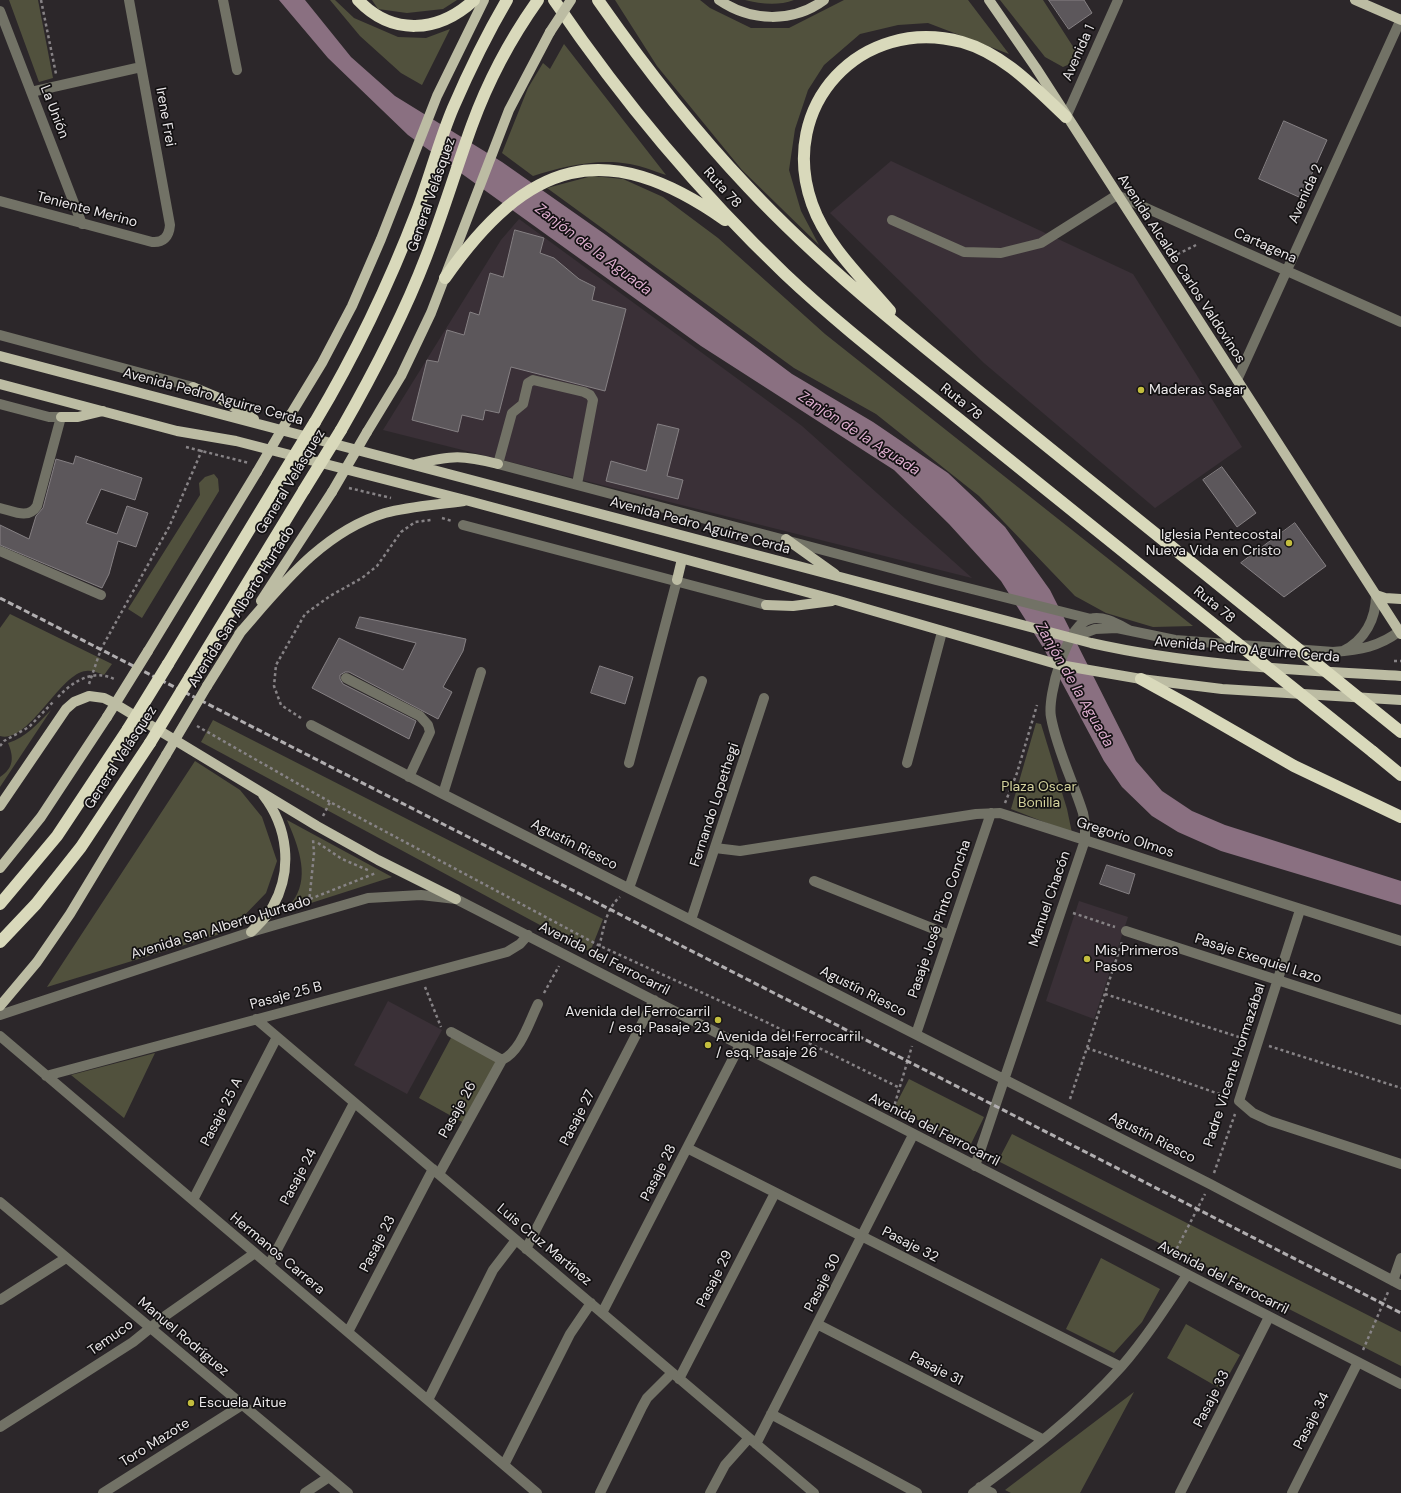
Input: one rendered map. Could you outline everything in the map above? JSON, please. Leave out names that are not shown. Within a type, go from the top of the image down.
[{"type":"highway","points":[[358,0],[381,18],[390,22],[410,26],[421,26],[439,21],[460,11],[474,0]]},
{"type":"highway","name":"General Velásquez","points":[[0,904],[57,836],[128,729],[314,422],[368,326],[402,248],[431,174],[453,109],[481,47],[507,0]]},
{"type":"highway","name":"Ruta 78","points":[[554,0],[590,52],[658,139],[742,232],[795,283],[846,328],[1401,775]]},
{"type":"highway","name":"Ruta 78","points":[[598,0],[650,72],[677,106],[748,187],[814,253],[916,341],[1401,732]]},
{"type":"highway","name":"General Velásquez","points":[[0,942],[36,904],[81,848],[150,743],[341,430],[378,363],[399,320],[426,257],[452,188],[472,125],[499,65],[536,3]]},
{"type":"highway","points":[[916,341],[830,239],[812,204],[805,173],[805,138],[815,108],[826,88],[846,66],[874,47],[907,38],[945,39],[963,43],[1001,61],[1022,76],[1066,117]]},
{"type":"highway","points":[[445,278],[468,245],[500,212],[539,183],[554,177],[587,171],[623,172],[658,182],[698,203],[742,232]]},
{"type":"highway","points":[[1141,679],[1294,766],[1401,817]]},
{"type":"main road","points":[[0,868],[45,812],[108,717],[322,363],[352,306],[381,239],[437,96],[484,0]]},
{"type":"main road","name":"Avenida San Alberto Hurtado","points":[[0,1006],[37,962],[70,914],[239,634],[332,492],[401,376],[431,313],[496,144],[521,86],[550,32],[571,0]]},
{"type":"main road","points":[[719,0],[730,8],[758,16],[787,17],[802,13],[824,0]]},
{"type":"main road","name":"Avenida Alcalde Carlos Valdovinos","points":[[989,0],[1036,68],[1066,117],[1400,632]]},
{"type":"main road","points":[[1355,0],[1401,20]]},
{"type":"main road","name":"Avenida Pedro Aguirre Cerda","points":[[0,356],[1090,643],[1146,654],[1208,663],[1401,676]]},
{"type":"main road","points":[[0,384],[177,430],[236,441],[469,501],[836,600],[1060,665],[1107,674],[1229,690],[1401,700]]},
{"type":"main road","points":[[193,387],[216,397],[264,425]]},
{"type":"main road","points":[[61,417],[78,417],[103,411]]},
{"type":"main road","points":[[414,464],[452,456],[468,456],[498,464]]},
{"type":"main road","points":[[239,634],[304,563],[323,546],[350,528],[374,517],[398,510],[469,501]]},
{"type":"main road","points":[[786,539],[842,578]]},
{"type":"main road","points":[[676,580],[682,559]]},
{"type":"main road","points":[[1376,595],[1385,598],[1401,599]]},
{"type":"main road","points":[[766,605],[793,606],[836,600]]},
{"type":"main road","points":[[0,806],[59,716],[74,702],[89,696],[104,698],[317,826],[378,860],[456,899]]},
{"type":"main road","points":[[252,932],[273,907],[279,894],[286,865],[284,839],[280,826],[275,814],[260,792]]},
{"type":"street","name":"Irene Frei","points":[[129,0],[170,225],[166,238]]},
{"type":"street","points":[[223,0],[237,70]]},
{"type":"street","name":"Avenida 1","points":[[1066,117],[1118,0]]},
{"type":"street","name":"La Unión","points":[[0,12],[82,224]]},
{"type":"street","name":"Avenida 2","points":[[1237,380],[1401,20]]},
{"type":"street","points":[[31,92],[141,67]]},
{"type":"street","points":[[892,220],[964,252],[1001,253],[1041,243],[1117,195]]},
{"type":"street","name":"Cartagena","points":[[1117,195],[1401,322]]},
{"type":"street","name":"Teniente Merino","points":[[0,202],[152,242],[162,241],[166,238]]},
{"type":"street","name":"Avenida Pedro Aguirre Cerda","points":[[0,335],[193,387]]},
{"type":"street","points":[[498,464],[512,413],[523,404],[528,383],[533,380],[584,392],[590,395],[593,400],[576,484]]},
{"type":"street","points":[[0,404],[49,417],[61,417],[37,506],[31,512],[23,514],[0,508]]},
{"type":"street","name":"Avenida Pedro Aguirre Cerda","points":[[498,464],[998,595],[1084,622]]},
{"type":"street","points":[[463,525],[766,605]]},
{"type":"street","points":[[0,551],[101,595]]},
{"type":"street","points":[[629,763],[676,580]]},
{"type":"street","points":[[1341,652],[1361,638],[1370,626],[1375,611],[1376,595]]},
{"type":"street","points":[[1071,638],[1084,622],[1105,620],[1131,631]]},
{"type":"street","points":[[1084,622],[1104,628],[1188,641],[1341,652],[1372,647],[1400,632]]},
{"type":"street","points":[[908,763],[942,632]]},
{"type":"street","name":"Manuel Chacón","points":[[975,1166],[1084,840],[1084,813],[1057,738],[1051,716],[1053,686],[1071,638]]},
{"type":"street","points":[[443,794],[481,672]]},
{"type":"street","points":[[346,678],[420,716],[428,725],[430,732],[409,776]]},
{"type":"street","points":[[629,888],[702,680]]},
{"type":"street","name":"Fernando Lopethegi","points":[[691,920],[764,698]]},
{"type":"street","name":"Agustín Riesco","points":[[311,725],[443,794],[1066,1110],[1397,1283]]},
{"type":"street","name":"Gregorio Olmos","points":[[715,848],[740,851],[995,813],[1401,941]]},
{"type":"street","name":"Pasaje José Pinto Concha","points":[[916,1034],[949,935],[995,813]]},
{"type":"street","points":[[814,881],[949,935]]},
{"type":"street","name":"Avenida San Alberto Hurtado","points":[[0,1015],[252,932],[368,898],[421,894],[456,899]]},
{"type":"street","name":"Avenida del Ferrocarril","points":[[456,899],[913,1135],[1401,1384]]},
{"type":"street","name":"Padre Vicente Hormazábal","points":[[1239,1101],[1300,910]]},
{"type":"street","name":"Pasaje Exequiel Lazo","points":[[1126,931],[1401,1020]]},
{"type":"street","name":"Pasaje 25 B","points":[[46,1076],[507,952],[520,944],[528,935]]},
{"type":"street","name":"Pasaje 27","points":[[526,1249],[654,1000]]},
{"type":"street","name":"Pasaje 26","points":[[436,1172],[502,1060],[510,1056],[516,1048],[538,1004]]},
{"type":"street","name":"Luis Cruz Martínez","points":[[256,1019],[814,1493]]},
{"type":"street","points":[[451,1032],[502,1060]]},
{"type":"street","name":"Hermanos Carrera","points":[[0,1036],[537,1493]]},
{"type":"street","name":"Pasaje 25 A","points":[[192,1200],[277,1036]]},
{"type":"street","name":"Pasaje 28","points":[[602,1313],[740,1045]]},
{"type":"street","points":[[1239,1101],[1253,1113],[1270,1121],[1401,1164]]},
{"type":"street","name":"Pasaje 24","points":[[269,1265],[354,1102]]},
{"type":"street","name":"Pasaje 30","points":[[710,1493],[725,1465],[753,1441],[771,1414],[913,1135]]},
{"type":"street","name":"Pasaje 32","points":[[687,1148],[1121,1367]]},
{"type":"street","name":"Pasaje 23","points":[[348,1332],[436,1172]]},
{"type":"street","name":"Pasaje 29","points":[[600,1493],[642,1407],[648,1398],[676,1376],[775,1193]]},
{"type":"street","name":"Manuel Rodríguez","points":[[0,1202],[348,1493]]},
{"type":"street","points":[[428,1400],[493,1270],[516,1240]]},
{"type":"street","name":"Temuco","points":[[0,1427],[133,1342],[164,1316],[255,1253]]},
{"type":"street","points":[[0,1300],[66,1258]]},
{"type":"street","points":[[1397,1283],[1401,1258]]},
{"type":"street","points":[[976,1490],[1042,1440],[1084,1404],[1121,1367],[1144,1339],[1187,1275]]},
{"type":"street","points":[[504,1465],[570,1334],[591,1303]]},
{"type":"street","name":"Pasaje 33","points":[[1180,1493],[1270,1317]]},
{"type":"street","name":"Pasaje 31","points":[[817,1324],[1042,1440]]},
{"type":"street","name":"Pasaje 34","points":[[1292,1493],[1358,1362]]},
{"type":"street","name":"Toro Mazote","points":[[103,1493],[242,1405]]},
{"type":"street","points":[[771,1414],[917,1493]]},
{"type":"street","points":[[305,1493],[329,1477]]},
{"type":"street","points":[[976,1490],[992,1493]]},
{"type":"path","points":[[41,0],[58,86]]},
{"type":"path","points":[[1161,263],[1210,237]]},
{"type":"path","points":[[89,696],[91,676],[101,649],[169,527],[207,436]]},
{"type":"path","points":[[311,725],[281,705],[274,686],[276,665],[305,614],[377,566],[401,532],[415,522],[445,518],[463,525]]},
{"type":"path","points":[[1393,661],[1401,661]]},
{"type":"path","points":[[0,746],[4,741],[29,727],[76,680],[91,676],[109,676],[122,684]]},
{"type":"path","points":[[995,813],[1017,773],[1039,698]]},
{"type":"path","points":[[196,725],[330,802],[600,946],[766,1022],[900,1088]]},
{"type":"path","points":[[307,916],[314,853],[313,838],[317,826],[330,802]]},
{"type":"path","points":[[310,899],[376,873],[358,868],[342,859],[313,838]]},
{"type":"path","points":[[592,968],[600,946],[606,917],[617,899],[629,888]]},
{"type":"path","points":[[1061,909],[1126,931],[1066,1110]]},
{"type":"path","points":[[538,1004],[566,955]]},
{"type":"path","points":[[420,975],[440,1026],[451,1032]]},
{"type":"path","points":[[890,1122],[916,1034]]},
{"type":"path","points":[[1087,1048],[1239,1101]]},
{"type":"path","name":"Padre Vicente Hormazábal","points":[[1168,1265],[1210,1184],[1239,1101]]},
{"type":"path","points":[[1358,1362],[1397,1283]]},
{"type":"shaded area","points":[[891,161],[1133,274],[1242,447],[1155,508],[984,363],[830,213]]},
{"type":"shaded area","points":[[519,219],[802,426],[972,578],[383,430],[501,240]]},
{"type":"shaded area","name":"Mis Primeros Pasos","points":[[1079,901],[1128,917],[1094,1019],[1046,1001]]},
{"type":"shaded area","points":[[388,1001],[442,1030],[407,1094],[354,1065]]},
{"type":"green space","points":[[9,0],[38,0],[53,78],[39,82]]},
{"type":"green space","points":[[330,0],[335,0],[354,18],[398,37],[426,38],[450,29],[422,85],[401,73],[360,36]]},
{"type":"green space","points":[[372,0],[457,0],[443,9],[407,13],[378,9]]},
{"type":"green space","points":[[615,0],[700,0],[710,8],[751,28],[789,28],[844,0],[968,0],[1009,54],[928,23],[898,25],[860,34],[824,65],[808,90],[795,129],[789,170],[801,211],[819,245],[742,170],[657,66]]},
{"type":"green space","points":[[745,0],[794,0],[770,4]]},
{"type":"green space","points":[[1000,0],[1043,0],[1081,59],[1063,67],[1045,57]]},
{"type":"green space","points":[[564,44],[666,175],[644,167],[618,162],[606,162],[569,166],[533,176],[502,153],[528,88],[543,63],[550,69]]},
{"type":"green space","points":[[592,176],[623,179],[663,197],[718,238],[825,334],[1193,626],[1153,627],[1106,613],[1075,596],[979,496],[876,414],[794,368],[547,188]]},
{"type":"green space","points":[[214,474],[218,479],[219,491],[142,618],[128,609],[200,495],[199,483],[205,477]]},
{"type":"green space","points":[[10,614],[112,664],[104,675],[86,671],[76,675],[66,683],[22,730],[11,736],[0,736],[0,628]]},
{"type":"green space","points":[[51,710],[0,787],[0,777],[5,774],[12,762],[8,743],[26,734]]},
{"type":"green space","points":[[213,720],[603,919],[590,952],[201,742]]},
{"type":"green space","name":"Plaza Oscar Bonilla","points":[[1036,723],[1041,724],[1067,809],[1072,833],[1011,809]]},
{"type":"green space","points":[[195,761],[240,790],[262,817],[277,861],[266,893],[236,924],[217,935],[47,987]]},
{"type":"green space","points":[[287,820],[392,877],[283,912],[291,904],[299,889],[302,869],[298,848]]},
{"type":"green space","points":[[452,1036],[497,1061],[464,1123],[419,1098]]},
{"type":"green space","points":[[155,1053],[124,1118],[71,1075]]},
{"type":"green space","points":[[909,1079],[984,1117],[970,1146],[894,1108]]},
{"type":"green space","points":[[1012,1134],[1401,1332],[1401,1366],[998,1161]]},
{"type":"green space","points":[[1101,1258],[1160,1289],[1142,1322],[1114,1353],[1066,1329]]},
{"type":"green space","points":[[1186,1324],[1240,1355],[1221,1389],[1167,1358]]},
{"type":"green space","points":[[1134,1392],[1080,1493],[1011,1493],[1005,1490]]},
{"type":"water","name":"Zanjón de la Aguada","points":[[279,0],[305,0],[351,57],[395,96],[502,162],[606,235],[792,374],[873,422],[948,473],[1005,527],[1050,590],[1136,761],[1162,791],[1192,811],[1225,825],[1401,881],[1401,905],[1221,851],[1178,832],[1152,816],[1122,787],[1104,761],[1044,649],[1001,581],[949,524],[894,470],[701,346],[408,135],[328,58]]},
{"type":"building","points":[[1049,0],[1084,0],[1092,13],[1069,29]]},
{"type":"building","points":[[1284,121],[1327,140],[1301,198],[1259,179]]},
{"type":"building","points":[[515,230],[544,238],[540,253],[554,258],[579,279],[595,287],[592,300],[626,309],[605,391],[511,367],[499,413],[485,410],[483,420],[462,415],[458,432],[412,420],[427,360],[438,362],[447,330],[464,335],[470,312],[479,315],[490,273],[503,277]]},
{"type":"building","points":[[658,424],[679,429],[667,476],[683,480],[678,499],[606,481],[611,461],[646,471]]},
{"type":"building","points":[[76,456],[142,478],[135,500],[101,489],[86,523],[117,534],[127,506],[148,513],[136,547],[118,541],[109,574],[102,588],[0,545],[0,525],[29,539],[36,516],[43,508],[56,459],[73,464]]},
{"type":"building","points":[[1222,467],[1256,513],[1237,527],[1203,480]]},
{"type":"building","name":"Iglesia Pentecostal Nueva Vida en Cristo","points":[[1295,523],[1326,566],[1284,597],[1241,563]]},
{"type":"building","points":[[360,617],[466,639],[463,651],[443,687],[452,692],[438,719],[349,672],[345,672],[340,675],[340,679],[343,684],[416,721],[409,739],[312,688],[339,638],[403,670],[416,643],[356,628]]},
{"type":"building","points":[[600,666],[633,677],[625,704],[591,693]]},
{"type":"building","points":[[1107,865],[1135,874],[1129,894],[1100,884]]},
{"type":"railway","points":[[0,598],[1401,1313]]},
{"type":"place","name":"Maderas Sagar","points":[[1141,390]]},
{"type":"place","name":"Iglesia Pentecostal Nueva Vida en Cristo","points":[[1289,543]]},
{"type":"place","name":"Mis Primeros Pasos","points":[[1087,959]]},
{"type":"place","name":"Avenida del Ferrocarril / esq. Pasaje 23","points":[[718,1020]]},
{"type":"place","name":"Avenida del Ferrocarril / esq. Pasaje 26","points":[[708,1045]]},
{"type":"place","name":"Escuela Aitue","points":[[191,1403]]}]
